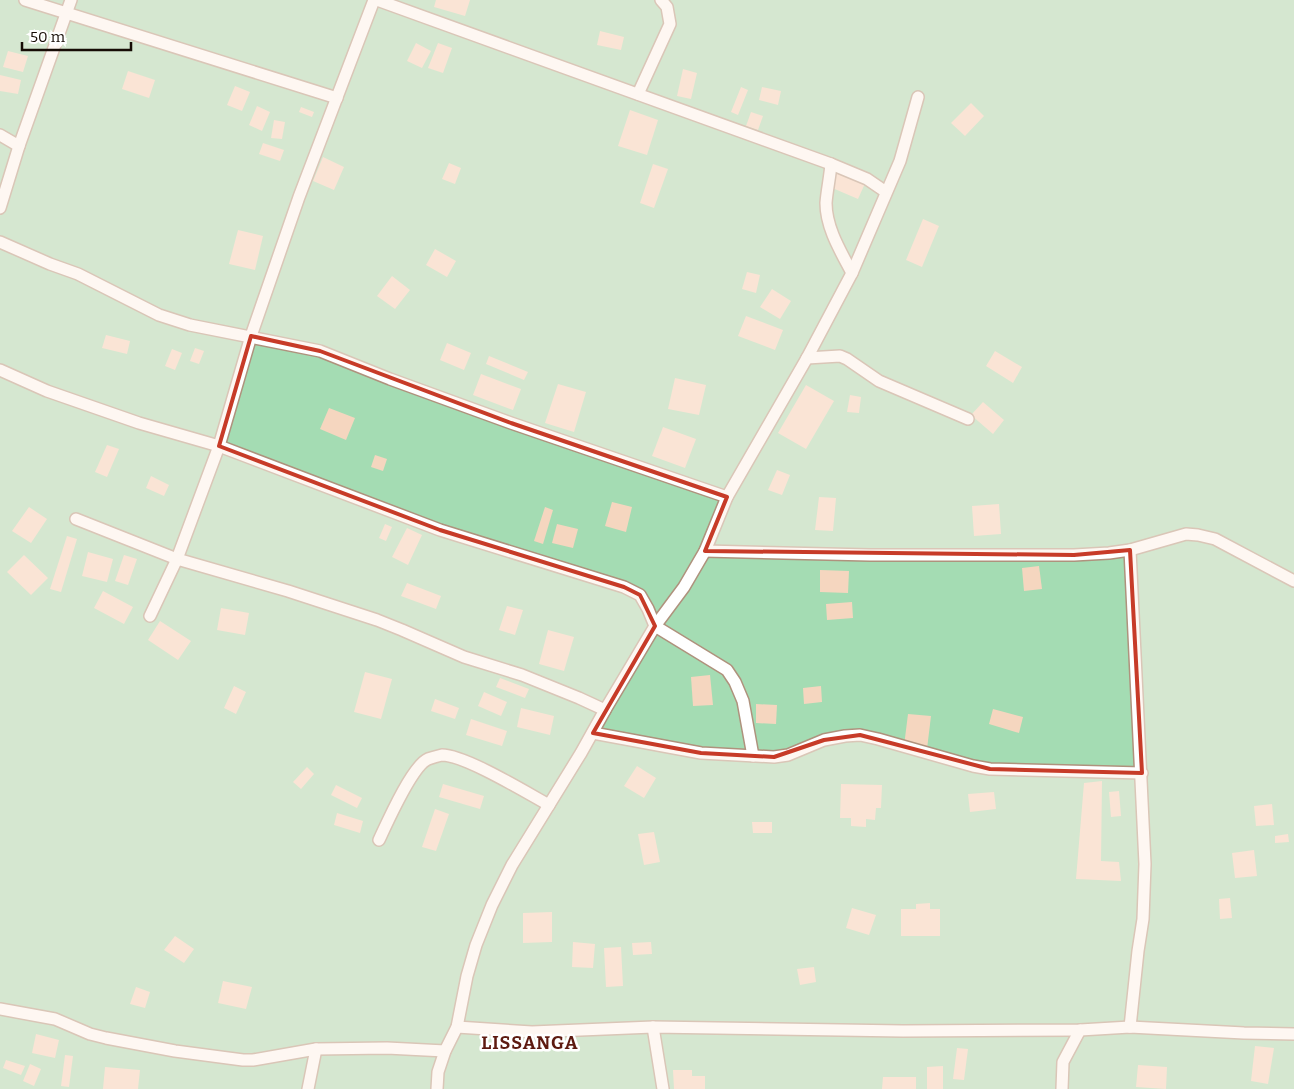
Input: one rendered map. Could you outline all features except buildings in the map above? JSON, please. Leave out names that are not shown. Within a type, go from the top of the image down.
[{"type":"street","points":[[25,0],[337,98]]},
{"type":"street","points":[[0,208],[19,146],[71,0]]},
{"type":"street","points":[[150,616],[177,559],[219,446],[251,336],[299,197],[375,0],[832,164],[867,179],[886,192]]},
{"type":"street","points":[[638,94],[670,24],[667,7],[661,0]]},
{"type":"street","points":[[438,1089],[438,1072],[445,1051],[457,1027],[467,976],[476,945],[492,905],[512,865],[593,733],[654,626],[684,587],[705,551],[727,497],[807,358],[852,273],[900,161],[918,97]]},
{"type":"street","points":[[0,135],[19,146]]},
{"type":"street","points":[[832,164],[826,204],[828,219],[835,241],[852,273]]},
{"type":"street","points":[[0,242],[78,274],[159,315],[190,325],[320,351],[390,379],[511,423],[727,497]]},
{"type":"street","points":[[807,358],[840,356],[847,358],[879,381],[968,419]]},
{"type":"street","points":[[0,370],[47,391],[129,420],[219,446],[440,530],[624,587],[640,595],[648,609],[654,626],[727,670],[735,682],[743,701],[753,756]]},
{"type":"street","points":[[76,520],[177,559],[288,591],[402,630],[464,657],[522,675],[605,710]]},
{"type":"street","points":[[705,551],[870,555],[1074,555],[1130,550],[1186,534],[1216,539],[1294,580]]},
{"type":"street","points":[[1130,550],[1145,864],[1143,919],[1130,1027]]},
{"type":"street","points":[[593,733],[701,753],[774,757],[788,756],[824,740],[860,735],[990,769],[1142,773]]},
{"type":"street","points":[[379,840],[394,808],[417,769],[426,760],[443,755],[460,759],[483,769],[549,805]]},
{"type":"street","points":[[0,1009],[55,1019],[90,1034],[106,1038],[175,1051],[243,1060],[316,1049],[387,1048],[445,1051]]},
{"type":"street","points":[[457,1027],[532,1032],[653,1027],[903,1031],[1080,1030],[1130,1027],[1294,1034]]},
{"type":"street","points":[[653,1027],[663,1089]]},
{"type":"street","points":[[1062,1089],[1063,1062],[1080,1030]]},
{"type":"street","points":[[308,1089],[316,1049]]},
{"type":"highlighted area","points":[[251,336],[320,351],[511,423],[727,497],[705,551],[1074,555],[1130,550],[1142,773],[990,769],[860,735],[824,740],[774,757],[701,753],[593,733],[655,626],[640,595],[624,587],[440,530],[219,446]]},
{"type":"green space","points":[[0,0],[1294,0],[1294,1089],[0,1089]]},
{"type":"district","name":"LISSANGA","points":[[530,1043]]}]
